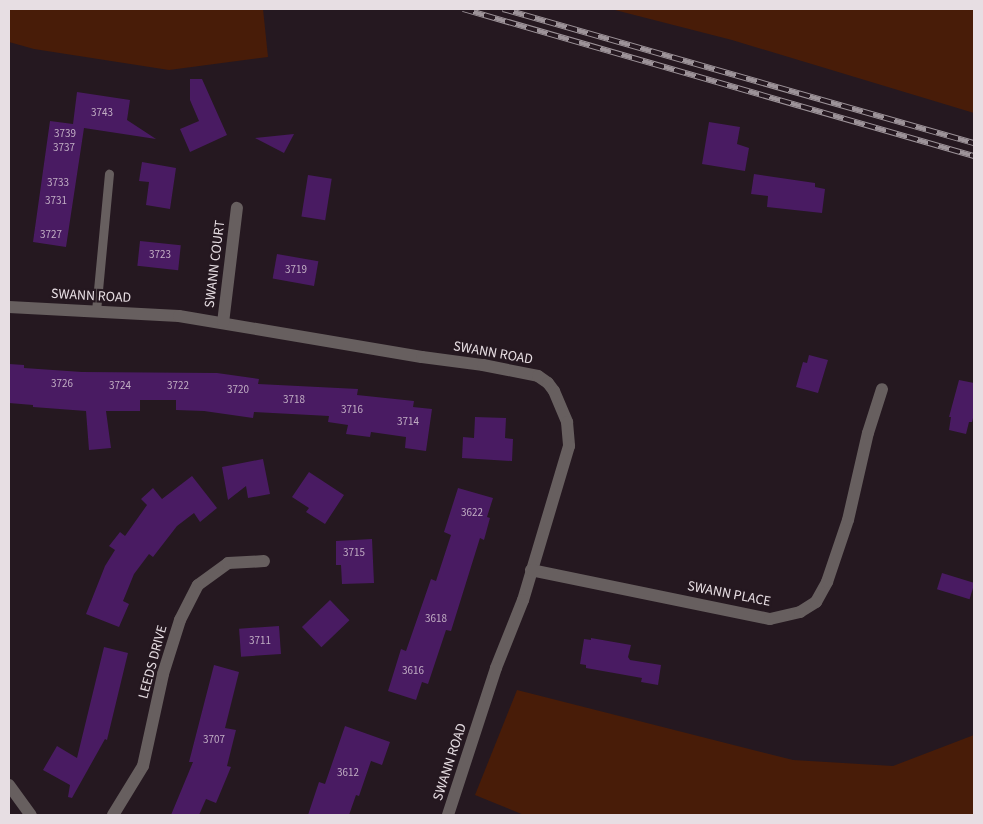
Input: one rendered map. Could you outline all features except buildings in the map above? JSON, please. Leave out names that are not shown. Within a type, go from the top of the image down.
[{"type":"street","name":"SWANN COURT","points":[[223,323],[237,208]]},
{"type":"street","name":"SWANN ROAD","points":[[9,308],[96,310],[179,316],[404,354],[483,365],[538,376],[548,383],[554,391],[567,422],[569,446],[523,600],[496,668],[448,815]]},
{"type":"street","name":"SWANN PLACE","points":[[531,570],[770,619],[800,612],[816,602],[827,582],[848,520],[868,433],[882,389]]},
{"type":"street","name":"LEEDS DRIVE","points":[[113,815],[143,766],[166,665],[180,620],[198,585],[228,563],[264,561]]},
{"type":"street","points":[[9,785],[31,815]]},
{"type":"lane","points":[[96,310],[109,174]]},
{"type":"shaded area","points":[[9,9],[263,9],[268,57],[169,70],[34,49],[9,42]]},
{"type":"shaded area","points":[[611,9],[974,9],[974,113],[732,40]]},
{"type":"shaded area","points":[[517,690],[793,760],[893,766],[974,735],[974,815],[524,815],[475,795]]},
{"type":"railway","points":[[463,9],[974,156]]},
{"type":"railway","points":[[503,9],[974,143]]}]
